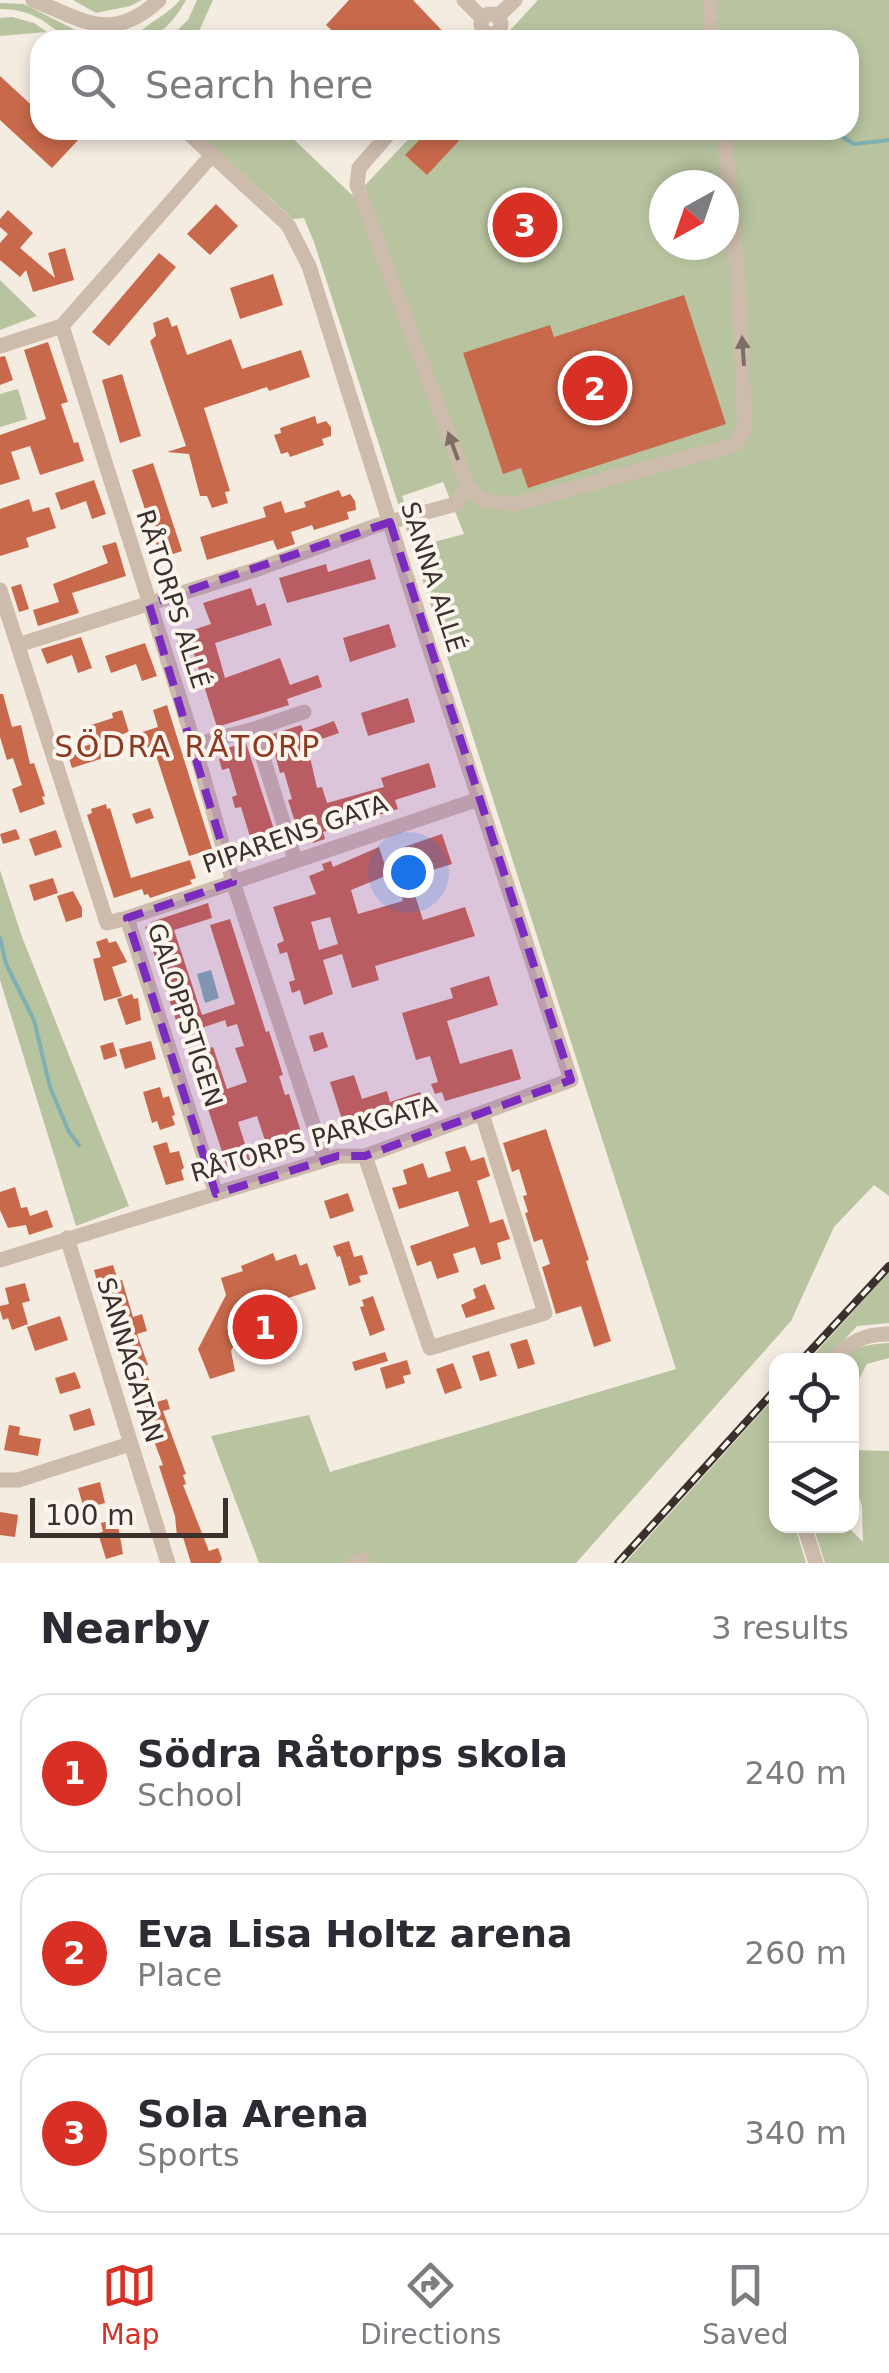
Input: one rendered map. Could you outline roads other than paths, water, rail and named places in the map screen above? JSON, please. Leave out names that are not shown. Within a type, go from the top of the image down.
[{"type":"street","points":[[32,0],[103,30]]},
{"type":"street","points":[[62,0],[73,16]]},
{"type":"street","points":[[117,30],[159,0]]},
{"type":"street","points":[[464,0],[484,27],[516,0]]},
{"type":"street","points":[[710,30],[711,0]]},
{"type":"street","name":"SANNA ALLÉ","points":[[196,140],[288,225],[299,244],[571,1080]]},
{"type":"street","points":[[383,140],[359,168],[357,186],[467,485],[484,501],[500,505],[516,504],[734,445],[745,429],[746,391],[725,140]]},
{"type":"street","points":[[0,346],[62,326],[212,155]]},
{"type":"street","name":"RÅTORPS ALLÉ","points":[[62,326],[194,744],[233,882],[325,1160]]},
{"type":"street","points":[[456,504],[467,485]]},
{"type":"street","points":[[18,645],[390,522],[456,504],[465,507],[484,501]]},
{"type":"street","name":"GALOPPSTIGEN","points":[[0,590],[107,923],[127,918],[216,1194]]},
{"type":"street","points":[[194,744],[304,712]]},
{"type":"street","points":[[254,729],[295,860]]},
{"type":"street","name":"PIPARENS GATA","points":[[127,918],[479,799]]},
{"type":"street","name":"RÅTORPS PARKGATA","points":[[67,1238],[338,1156],[365,1156],[571,1080]]},
{"type":"street","points":[[365,1156],[430,1348],[545,1312],[482,1114]]},
{"type":"street","points":[[0,1260],[67,1238]]},
{"type":"street","name":"SANNAGATAN","points":[[67,1238],[168,1563]]},
{"type":"street","points":[[840,1353],[848,1343],[875,1334],[889,1334]]},
{"type":"street","points":[[0,1480],[18,1480],[130,1444]]},
{"type":"street","points":[[806,1533],[816,1563]]},
{"type":"water","points":[[211,970],[219,998],[205,1003],[197,974]]},
{"type":"waterway","points":[[847,140],[854,144],[889,140]]},
{"type":"waterway","points":[[0,938],[6,964],[34,1020],[50,1087],[69,1132],[79,1145]]},
{"type":"railway","points":[[808,1353],[889,1266]]},
{"type":"railway","points":[[618,1563],[769,1397]]},
{"type":"place","name":"Sola Arena","points":[[525,225]]},
{"type":"place","name":"Eva Lisa Holtz arena","points":[[595,388]]},
{"type":"place","name":"Södra Råtorps skola","points":[[265,1327]]},
{"type":"district","name":"SÖDRA RÅTORP","points":[[188,746]]}]
